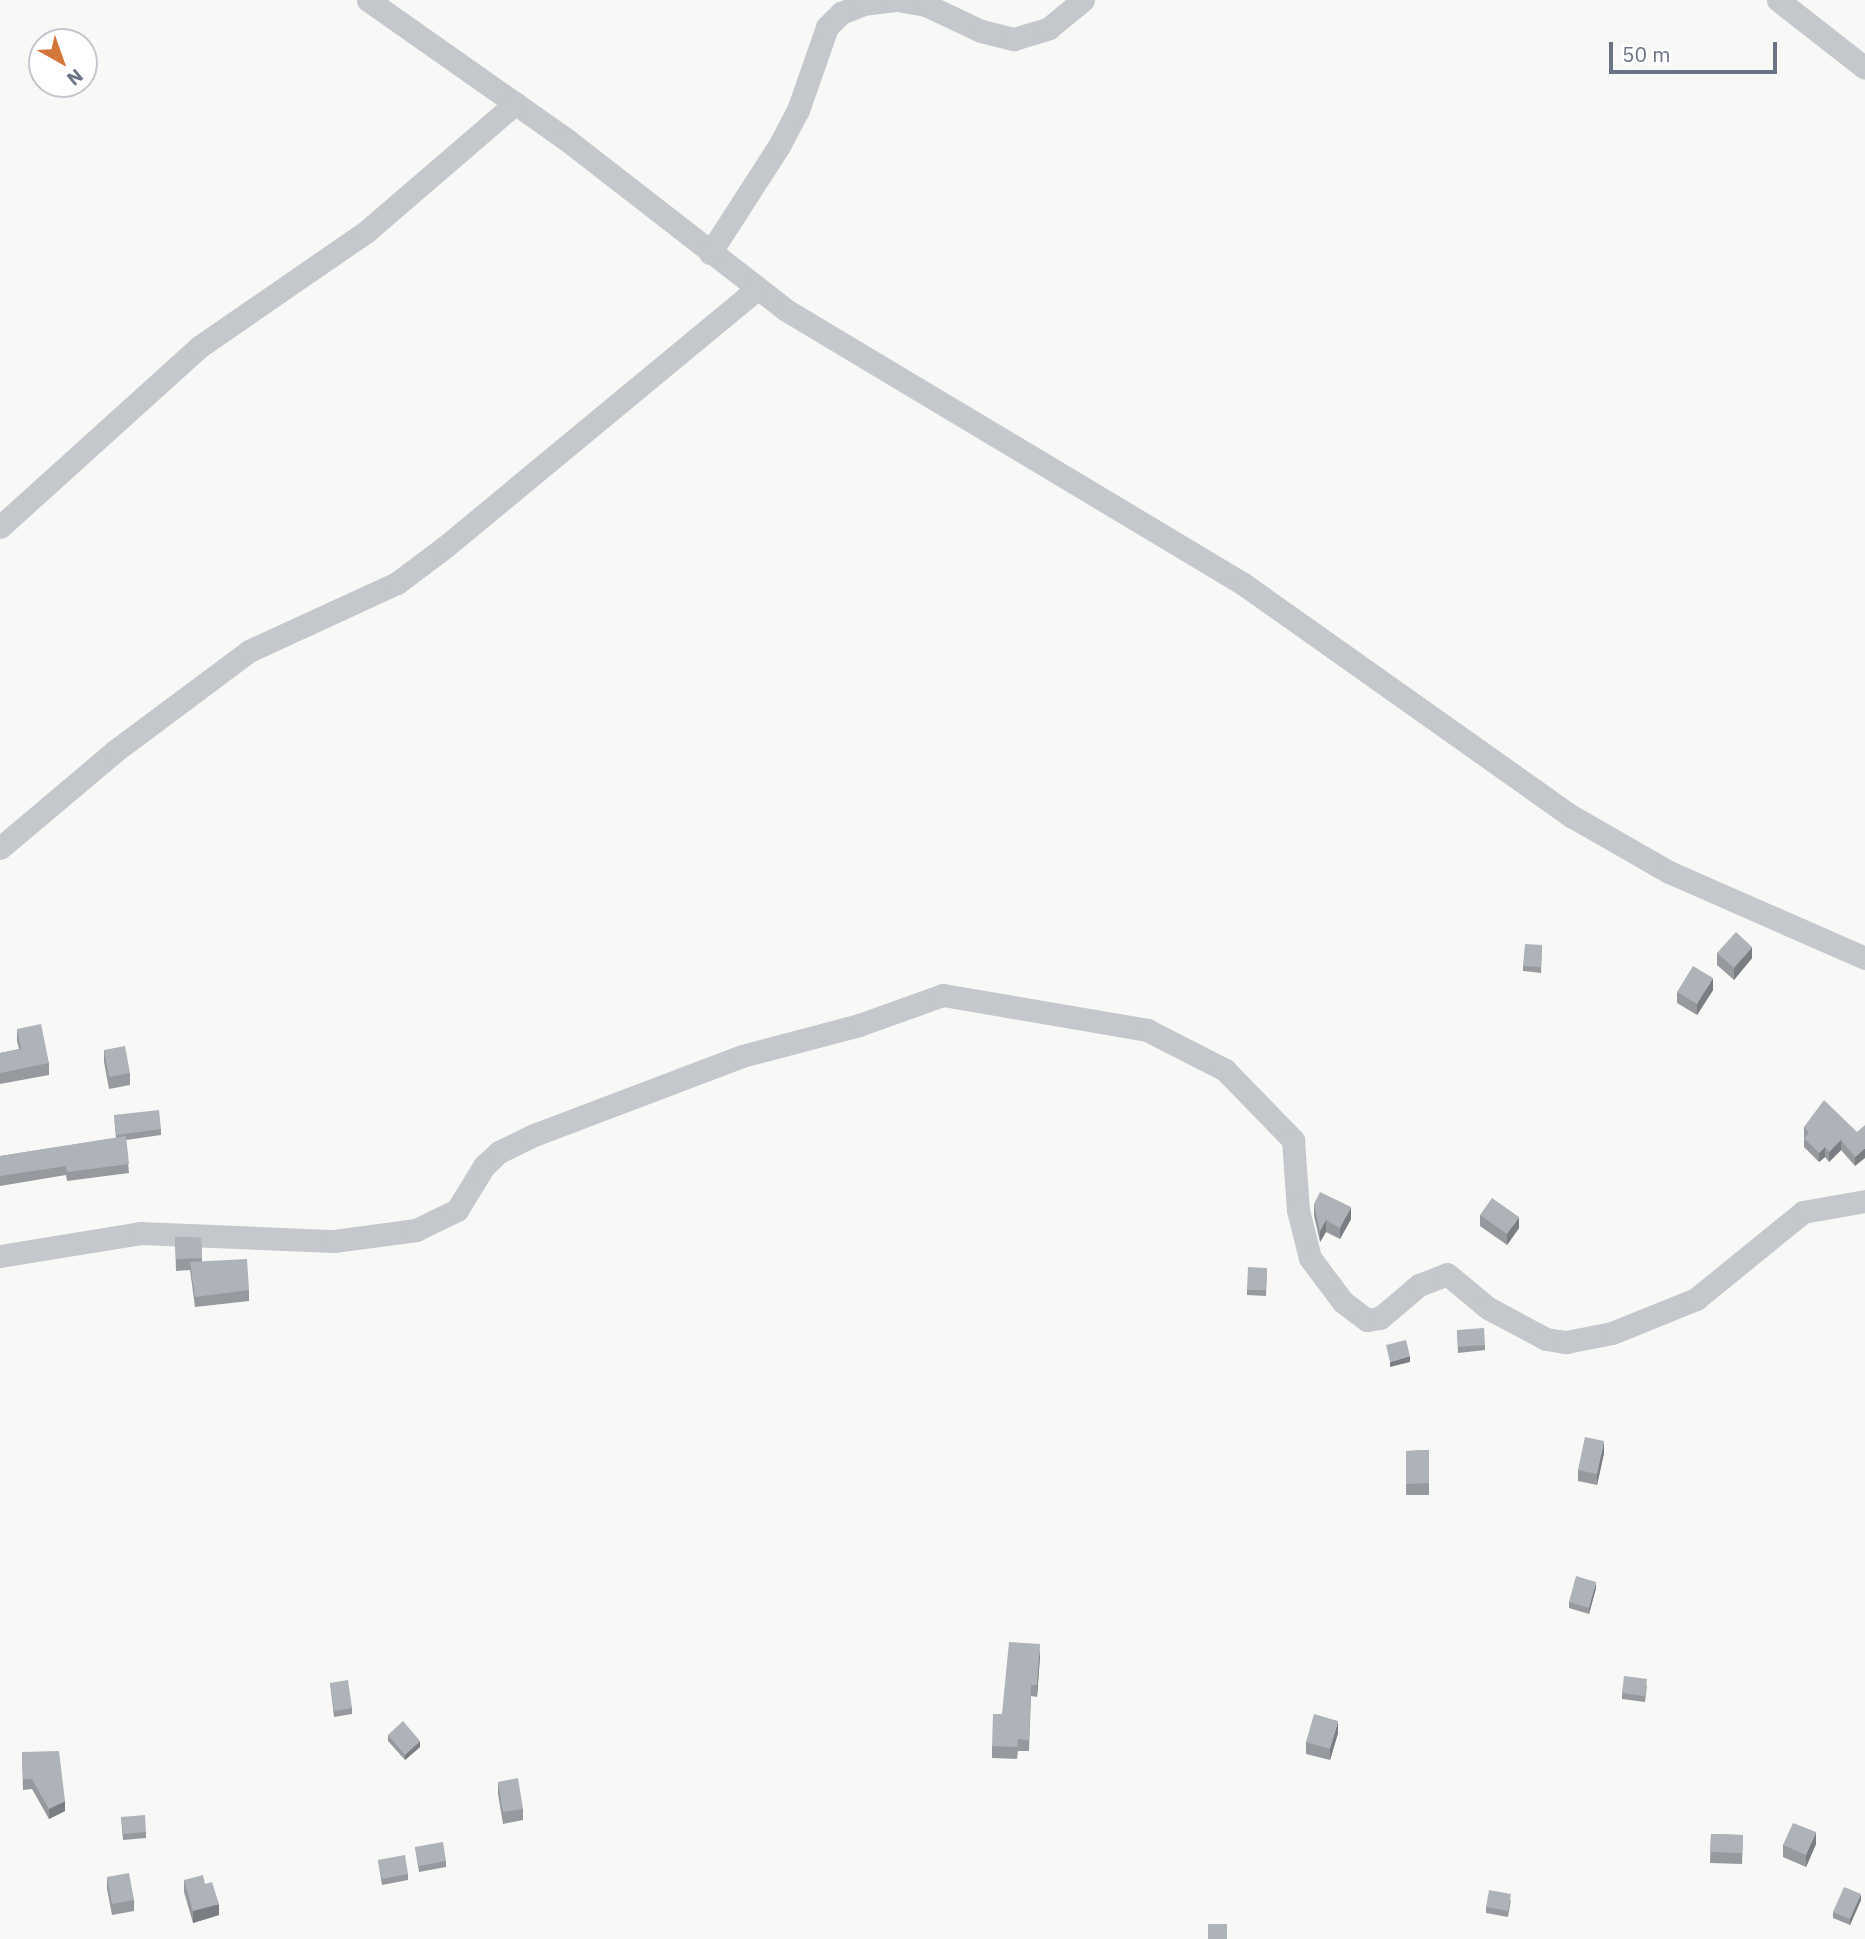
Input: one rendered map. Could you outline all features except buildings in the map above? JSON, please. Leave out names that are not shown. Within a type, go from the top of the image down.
[{"type":"street","points":[[368,0],[516,103],[756,290],[1242,583],[1573,817],[1669,872],[1865,958]]},
{"type":"street","points":[[710,253],[779,146],[806,90],[827,27],[841,13],[863,4],[897,0],[926,5],[981,31],[1014,39],[1049,28],[1083,0]]},
{"type":"street","points":[[1777,0],[1865,68]]},
{"type":"street","points":[[0,527],[199,347],[367,230],[516,103]]},
{"type":"street","points":[[0,848],[125,743],[249,651],[397,583],[555,460],[756,290]]},
{"type":"street","points":[[0,1256],[139,1233],[334,1241],[416,1230],[457,1210],[484,1166],[499,1152],[534,1135],[742,1056],[859,1025],[943,995],[1147,1030],[1225,1070],[1293,1140],[1298,1210],[1310,1258],[1343,1302],[1367,1321],[1380,1318],[1419,1284],[1447,1274],[1488,1308],[1546,1339],[1590,1338],[1650,1321],[1696,1299],[1802,1212],[1865,1201]]}]
